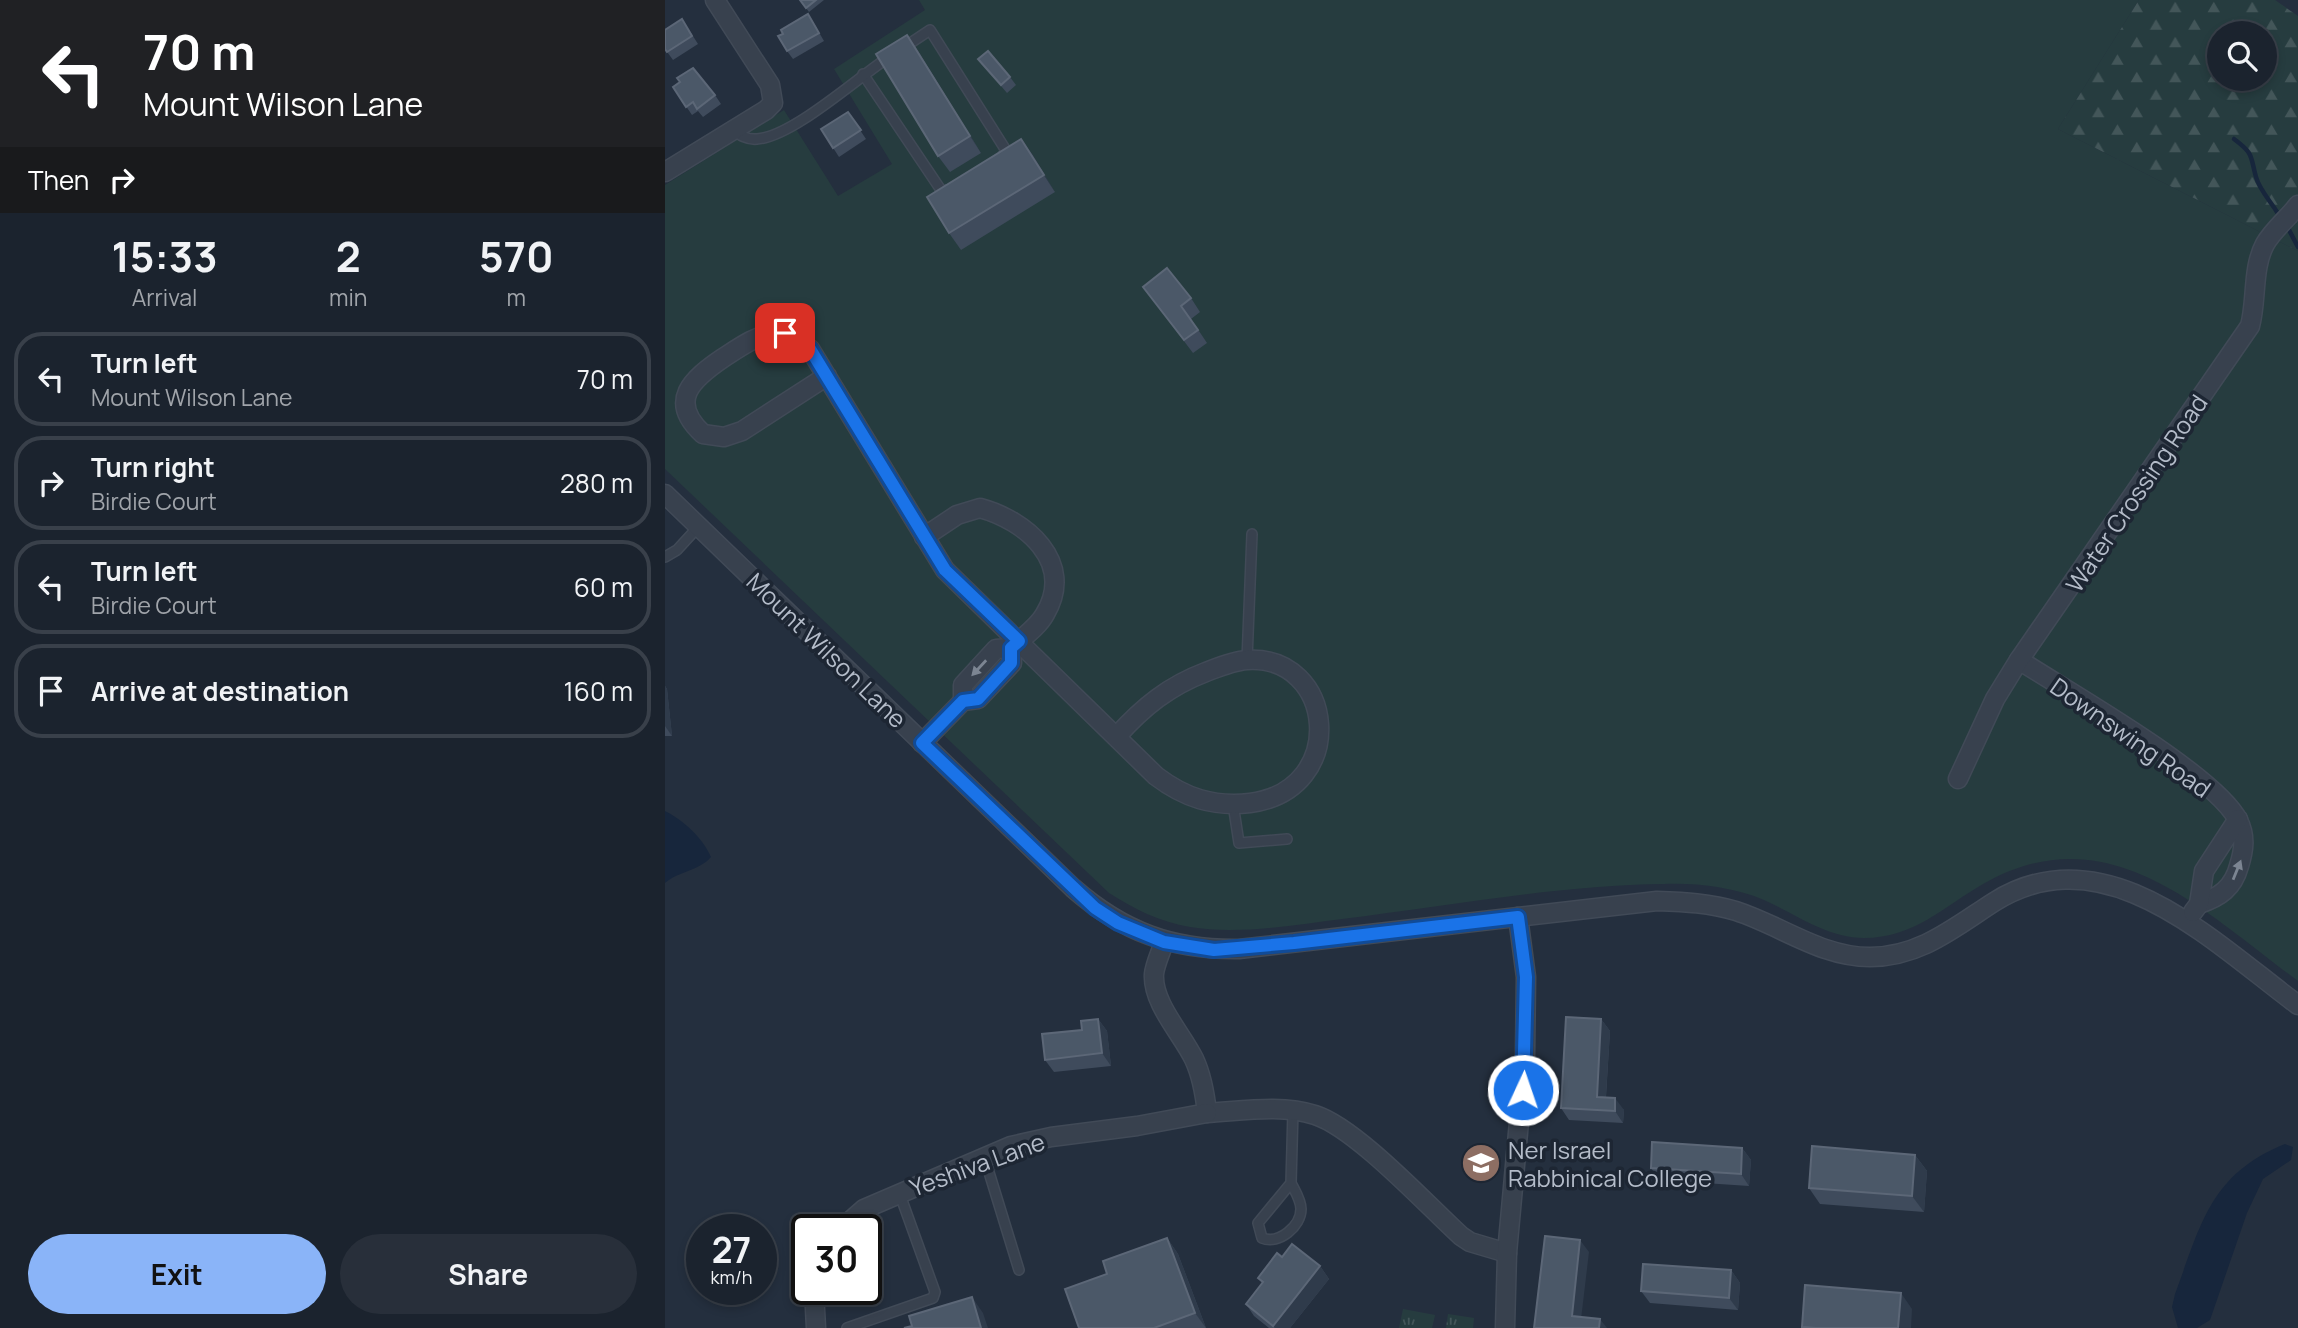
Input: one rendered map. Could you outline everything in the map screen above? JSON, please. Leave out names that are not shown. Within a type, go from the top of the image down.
[{"type":"street","points":[[665,172],[772,103],[770,85],[715,0]]},
{"type":"street","name":"Water Crossing Road","points":[[1958,779],[1995,699],[2019,660],[2250,326],[2256,303],[2257,267],[2266,244],[2298,205]]},
{"type":"street","points":[[827,376],[742,431],[724,438],[703,434],[687,410],[687,392],[695,378],[764,335],[776,332],[793,336],[810,349],[827,376],[924,537],[945,570],[1015,644],[1117,736],[1156,776],[1182,794],[1212,803],[1233,804],[1268,799],[1292,784],[1310,766],[1320,734],[1318,711],[1304,685],[1277,666],[1247,660],[1209,671],[1173,687],[1144,707],[1117,736]]},
{"type":"street","name":"Mount Wilson Lane","points":[[665,494],[1095,908],[1118,923],[1164,942],[1189,947],[1239,949],[1657,901],[1700,904],[1736,911],[1837,953],[1887,957],[1929,944],[2017,890],[2038,883],[2074,879],[2119,886],[2141,895],[2185,923],[2298,1005]]},
{"type":"street","points":[[922,743],[963,701],[963,685],[996,649],[1015,644],[1044,616],[1052,592],[1050,562],[1031,533],[979,508],[957,515],[924,537]]},
{"type":"street","name":"Downswing Road","points":[[2019,660],[2211,788],[2238,820]]},
{"type":"street","points":[[2185,923],[2199,904],[2204,872],[2238,820]]},
{"type":"street","points":[[2199,904],[2219,897],[2238,870],[2245,844],[2238,820]]},
{"type":"street","points":[[1505,1328],[1507,1252],[1523,1090],[1526,1022],[1526,977],[1518,917]]},
{"type":"street","points":[[1164,942],[1154,974],[1155,984],[1194,1059],[1203,1085],[1207,1113]]},
{"type":"street","name":"Yeshiva Lane","points":[[858,1214],[899,1192],[984,1156],[1051,1137],[1137,1126],[1207,1113],[1293,1110],[1316,1115],[1353,1137],[1470,1242],[1507,1252]]},
{"type":"street","points":[[815,1305],[816,1328]]},
{"type":"lane","points":[[733,130],[741,136],[755,140],[789,129],[863,74],[930,30],[1007,152],[996,159]]},
{"type":"lane","points":[[863,74],[943,193],[953,186]]},
{"type":"lane","points":[[665,557],[677,550],[699,526]]},
{"type":"lane","points":[[1247,660],[1252,534]]},
{"type":"lane","points":[[1233,804],[1239,843],[1287,839]]},
{"type":"lane","points":[[1291,1183],[1258,1223],[1262,1238],[1275,1241],[1281,1238],[1300,1217],[1301,1204],[1291,1183],[1293,1110]]},
{"type":"lane","points":[[984,1156],[1019,1270]]},
{"type":"lane","points":[[847,1328],[933,1298],[935,1292],[899,1192]]},
{"type":"green space","points":[[919,0],[2139,0],[2058,129],[2298,251],[2298,981],[2226,926],[2152,879],[2113,865],[2072,859],[2029,865],[1983,884],[1913,927],[1882,937],[1864,938],[1825,930],[1752,896],[1728,889],[1690,884],[1585,888],[1247,930],[1208,929],[1168,922],[1109,893],[665,469],[665,185],[784,110],[838,196],[892,164],[834,69],[925,10]]},
{"type":"green space","points":[[2139,0],[2275,0],[2298,16],[2298,251],[2058,129]]},
{"type":"green space","points":[[1403,1309],[1435,1315],[1432,1328],[1399,1328]]},
{"type":"green space","points":[[1448,1314],[1474,1318],[1473,1328],[1446,1328]]},
{"type":"water","points":[[665,811],[692,830],[711,857],[665,883]]},
{"type":"water","points":[[2285,1144],[2293,1147],[2291,1160],[2263,1179],[2247,1213],[2210,1320],[2197,1328],[2178,1328],[2172,1307],[2175,1294],[2201,1224],[2212,1204],[2224,1186],[2240,1170],[2260,1156]]},
{"type":"building","points":[[800,0],[816,0],[806,8]]},
{"type":"building","points":[[808,14],[819,33],[787,51],[778,36],[783,34],[781,30]]},
{"type":"building","points":[[682,19],[692,36],[667,52],[665,30]]},
{"type":"building","points":[[907,35],[970,136],[938,156],[876,54]]},
{"type":"building","points":[[988,51],[1010,77],[1001,85],[978,59]]},
{"type":"building","points":[[693,68],[715,95],[697,109],[693,102],[686,107],[673,87],[680,82],[677,78]]},
{"type":"building","points":[[848,112],[861,130],[833,148],[821,129]]},
{"type":"building","points":[[1021,139],[1044,175],[949,233],[927,197]]},
{"type":"building","points":[[1167,268],[1191,298],[1181,306],[1198,330],[1184,340],[1143,287]]},
{"type":"building","points":[[1566,1017],[1601,1019],[1597,1097],[1615,1098],[1615,1111],[1561,1108]]},
{"type":"building","points":[[1098,1019],[1102,1053],[1045,1060],[1042,1034],[1082,1030],[1081,1021]]},
{"type":"building","points":[[1652,1142],[1742,1148],[1741,1174],[1651,1168]]},
{"type":"building","points":[[1812,1146],[1915,1155],[1912,1196],[1809,1188]]},
{"type":"building","points":[[1545,1236],[1580,1240],[1572,1316],[1600,1319],[1599,1328],[1534,1328]]},
{"type":"building","points":[[1167,1238],[1195,1313],[1154,1328],[1079,1328],[1065,1289],[1107,1274],[1103,1261]]},
{"type":"building","points":[[1292,1244],[1320,1266],[1273,1326],[1246,1304],[1263,1282],[1258,1278],[1277,1253],[1282,1257]]},
{"type":"building","points":[[1643,1264],[1731,1270],[1729,1298],[1641,1291]]},
{"type":"building","points":[[1805,1285],[1901,1293],[1898,1328],[1802,1327]]},
{"type":"building","points":[[972,1297],[981,1328],[904,1328],[912,1326],[909,1316]]},
{"type":"waterway","points":[[2234,139],[2248,152],[2260,186],[2277,212]]},
{"type":"waterway","points":[[2288,228],[2298,247]]},
{"type":"place","name":"Ner Israel Rabbinical College","points":[[1481,1163]]},
{"type":"route","points":[[785,333],[810,349],[945,570],[1019,641],[1011,648],[1011,663],[978,699],[963,701],[922,743],[1095,908],[1140,934],[1164,942],[1214,950],[1239,949],[1518,917],[1526,977],[1523,1090]]}]
